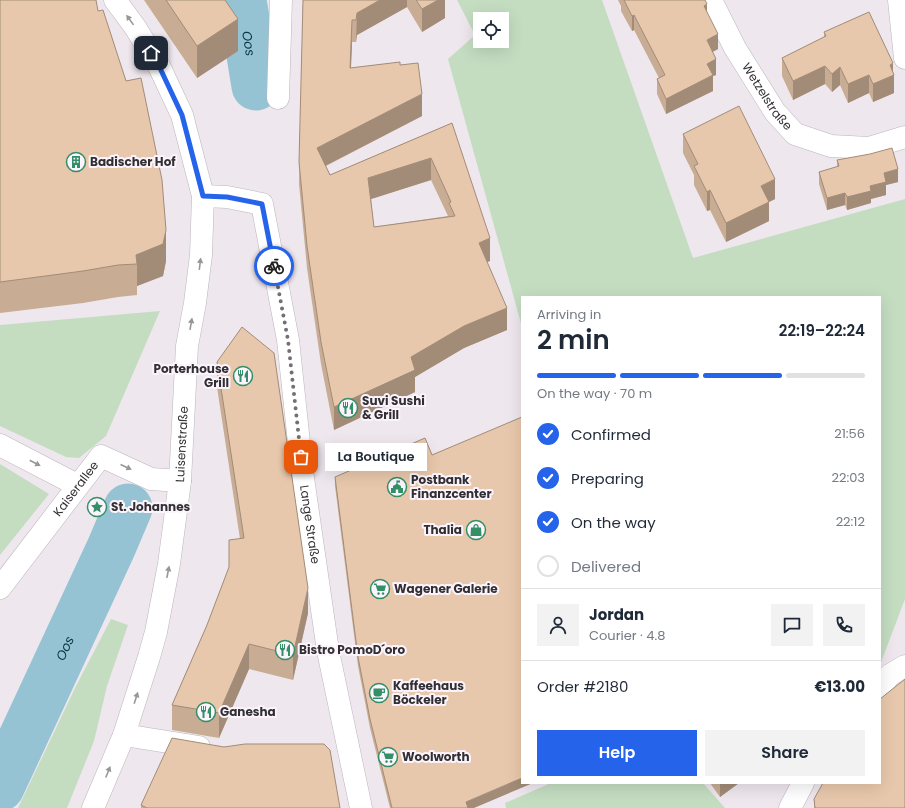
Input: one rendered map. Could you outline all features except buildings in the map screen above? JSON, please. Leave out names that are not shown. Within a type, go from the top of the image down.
[{"type":"street","points":[[115,0],[135,27],[159,66],[182,115],[203,196]]},
{"type":"street","points":[[278,98],[281,0]]},
{"type":"street","name":"Wetzelstraße","points":[[711,0],[735,48],[775,112],[795,134],[832,146],[869,148],[905,137]]},
{"type":"street","points":[[899,0],[905,58]]},
{"type":"street","name":"Lange Straße","points":[[203,196],[227,197],[262,204],[288,340],[302,471],[328,651],[361,808]]},
{"type":"street","name":"Luisenstraße","points":[[93,808],[124,735],[156,632],[169,564],[180,481],[187,346],[195,303],[201,255],[203,196]]},
{"type":"street","points":[[0,446],[77,485]]},
{"type":"street","name":"Kaiserallee","points":[[0,588],[77,485],[101,456],[151,479],[180,481]]},
{"type":"street","points":[[881,686],[890,674],[905,666]]},
{"type":"street","points":[[124,735],[219,751]]},
{"type":"street","points":[[790,808],[802,784]]},
{"type":"street","points":[[807,808],[812,784]]},
{"type":"green space","points":[[457,0],[602,0],[693,258],[905,199],[905,599],[881,662],[881,296],[521,296],[521,323],[448,59],[473,37],[473,48],[509,48],[509,12],[473,12],[473,31]]},
{"type":"green space","points":[[160,311],[106,436],[79,458],[66,457],[0,426],[0,325]]},
{"type":"green space","points":[[0,464],[49,494],[0,555]]},
{"type":"green space","points":[[111,619],[128,625],[107,686],[94,741],[67,808],[18,808],[76,686]]},
{"type":"green space","points":[[549,784],[704,784],[725,808],[506,808],[505,803]]},
{"type":"waterway","name":"Oos","points":[[242,0],[256,86]]},
{"type":"waterway","name":"Oos","points":[[0,787],[111,548],[128,508]]},
{"type":"way so far","points":[[274,266],[288,340],[301,457]]},
{"type":"place","name":"Badischer Hof","points":[[76,162]]},
{"type":"place","name":"Porterhouse Grill","points":[[243,376]]},
{"type":"place","name":"Suvi Sushi & Grill","points":[[348,408]]},
{"type":"place","name":"La Boutique","points":[[301,457]]},
{"type":"place","name":"Postbank Finanzcenter","points":[[397,487]]},
{"type":"place","name":"St. Johannes","points":[[97,507]]},
{"type":"place","name":"Thalia","points":[[476,530]]},
{"type":"place","name":"Wagener Galerie","points":[[380,589]]},
{"type":"place","name":"Bistro PomoD´oro","points":[[285,650]]},
{"type":"place","name":"Kaffeehaus Böckeler","points":[[379,693]]},
{"type":"place","name":"Ganesha","points":[[206,712]]},
{"type":"place","name":"Woolworth","points":[[388,757]]},
{"type":"route","points":[[151,53],[159,66],[182,115],[203,196],[227,197],[262,204],[274,266]]}]
